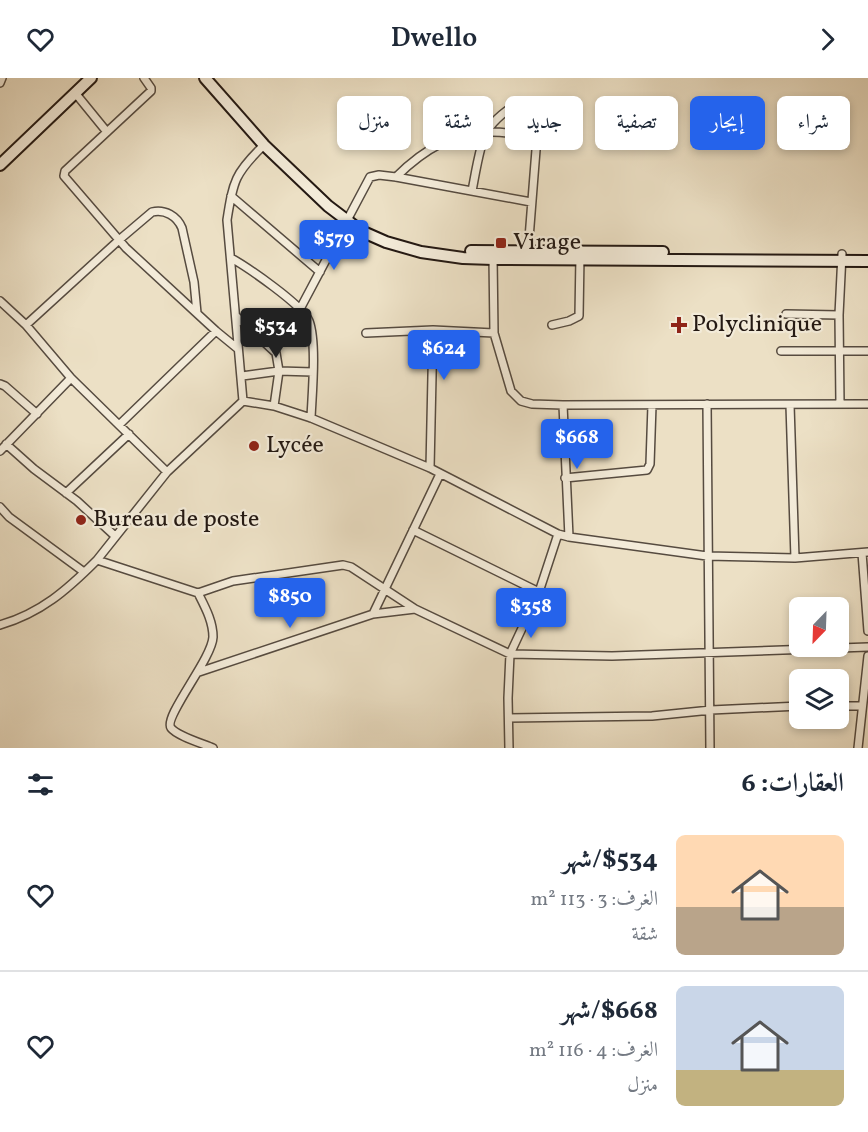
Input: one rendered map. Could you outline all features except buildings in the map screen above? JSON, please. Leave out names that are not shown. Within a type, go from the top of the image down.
[{"type":"main road","points":[[0,165],[91,78]]},
{"type":"main road","points":[[205,78],[264,146],[350,223],[367,234],[421,252],[463,258],[528,251],[580,254]]},
{"type":"main road","points":[[493,255],[842,257],[868,254]]},
{"type":"main road","points":[[842,257],[868,261]]},
{"type":"street","points":[[0,83],[2,78]]},
{"type":"street","points":[[144,78],[151,91],[124,114],[64,174],[118,240],[238,349]]},
{"type":"street","points":[[76,94],[107,132]]},
{"type":"street","points":[[493,124],[505,113]]},
{"type":"street","points":[[0,625],[29,615],[47,605],[84,573],[97,560],[166,472],[243,401],[227,220],[231,196],[243,166],[264,146]]},
{"type":"street","points":[[396,177],[410,163],[432,150]]},
{"type":"street","points":[[472,191],[482,150]]},
{"type":"street","points":[[528,251],[537,150]]},
{"type":"street","points":[[300,309],[350,223],[370,177],[379,175],[396,177],[531,202]]},
{"type":"street","points":[[231,196],[320,272]]},
{"type":"street","points":[[26,325],[118,240],[152,212],[166,212],[179,220],[194,282],[197,314]]},
{"type":"street","points":[[552,325],[579,316],[580,254]]},
{"type":"street","points":[[493,255],[494,333],[502,365],[516,397],[532,404],[868,404]]},
{"type":"street","points":[[840,404],[839,315],[842,257]]},
{"type":"street","points":[[231,258],[249,268],[300,309],[310,323],[313,372],[310,418]]},
{"type":"street","points":[[0,302],[26,325],[71,378],[166,472]]},
{"type":"street","points":[[786,314],[839,315]]},
{"type":"street","points":[[236,316],[276,353],[279,372],[274,406]]},
{"type":"street","points":[[366,333],[433,330],[494,333]]},
{"type":"street","points":[[430,468],[433,330]]},
{"type":"street","points":[[119,425],[216,331]]},
{"type":"street","points":[[781,351],[868,351]]},
{"type":"street","points":[[242,376],[279,372],[313,372]]},
{"type":"street","points":[[0,452],[71,378]]},
{"type":"street","points":[[0,384],[37,414]]},
{"type":"street","points":[[243,401],[274,406],[310,418],[430,468],[558,534],[569,537],[707,556],[795,558],[865,552],[868,632]]},
{"type":"street","points":[[706,404],[710,748]]},
{"type":"street","points":[[563,405],[569,537]]},
{"type":"street","points":[[565,478],[647,470],[650,464],[652,405]]},
{"type":"street","points":[[790,405],[795,558]]},
{"type":"street","points":[[66,493],[129,434]]},
{"type":"street","points":[[6,444],[115,536]]},
{"type":"street","points":[[374,614],[440,474]]},
{"type":"street","points":[[0,507],[9,517],[84,573]]},
{"type":"street","points":[[413,530],[539,592]]},
{"type":"street","points":[[509,748],[510,654],[539,592],[558,534]]},
{"type":"street","points":[[97,560],[198,593],[233,581],[334,565],[351,567],[415,609],[510,654],[612,656],[868,647]]},
{"type":"street","points":[[198,593],[208,614],[213,636],[208,656],[175,708],[170,724],[171,729],[178,734],[213,748]]},
{"type":"street","points":[[199,672],[374,614],[415,609]]},
{"type":"street","points":[[858,748],[868,656]]},
{"type":"street","points":[[849,706],[861,705]]},
{"type":"street","points":[[509,718],[652,716],[711,710],[789,706]]},
{"type":"place","name":"Virage","points":[[501,243]]},
{"type":"place","name":"Polyclinique","points":[[679,325]]},
{"type":"place","name":"Lycée","points":[[254,446]]},
{"type":"place","name":"Bureau de poste","points":[[81,520]]}]
